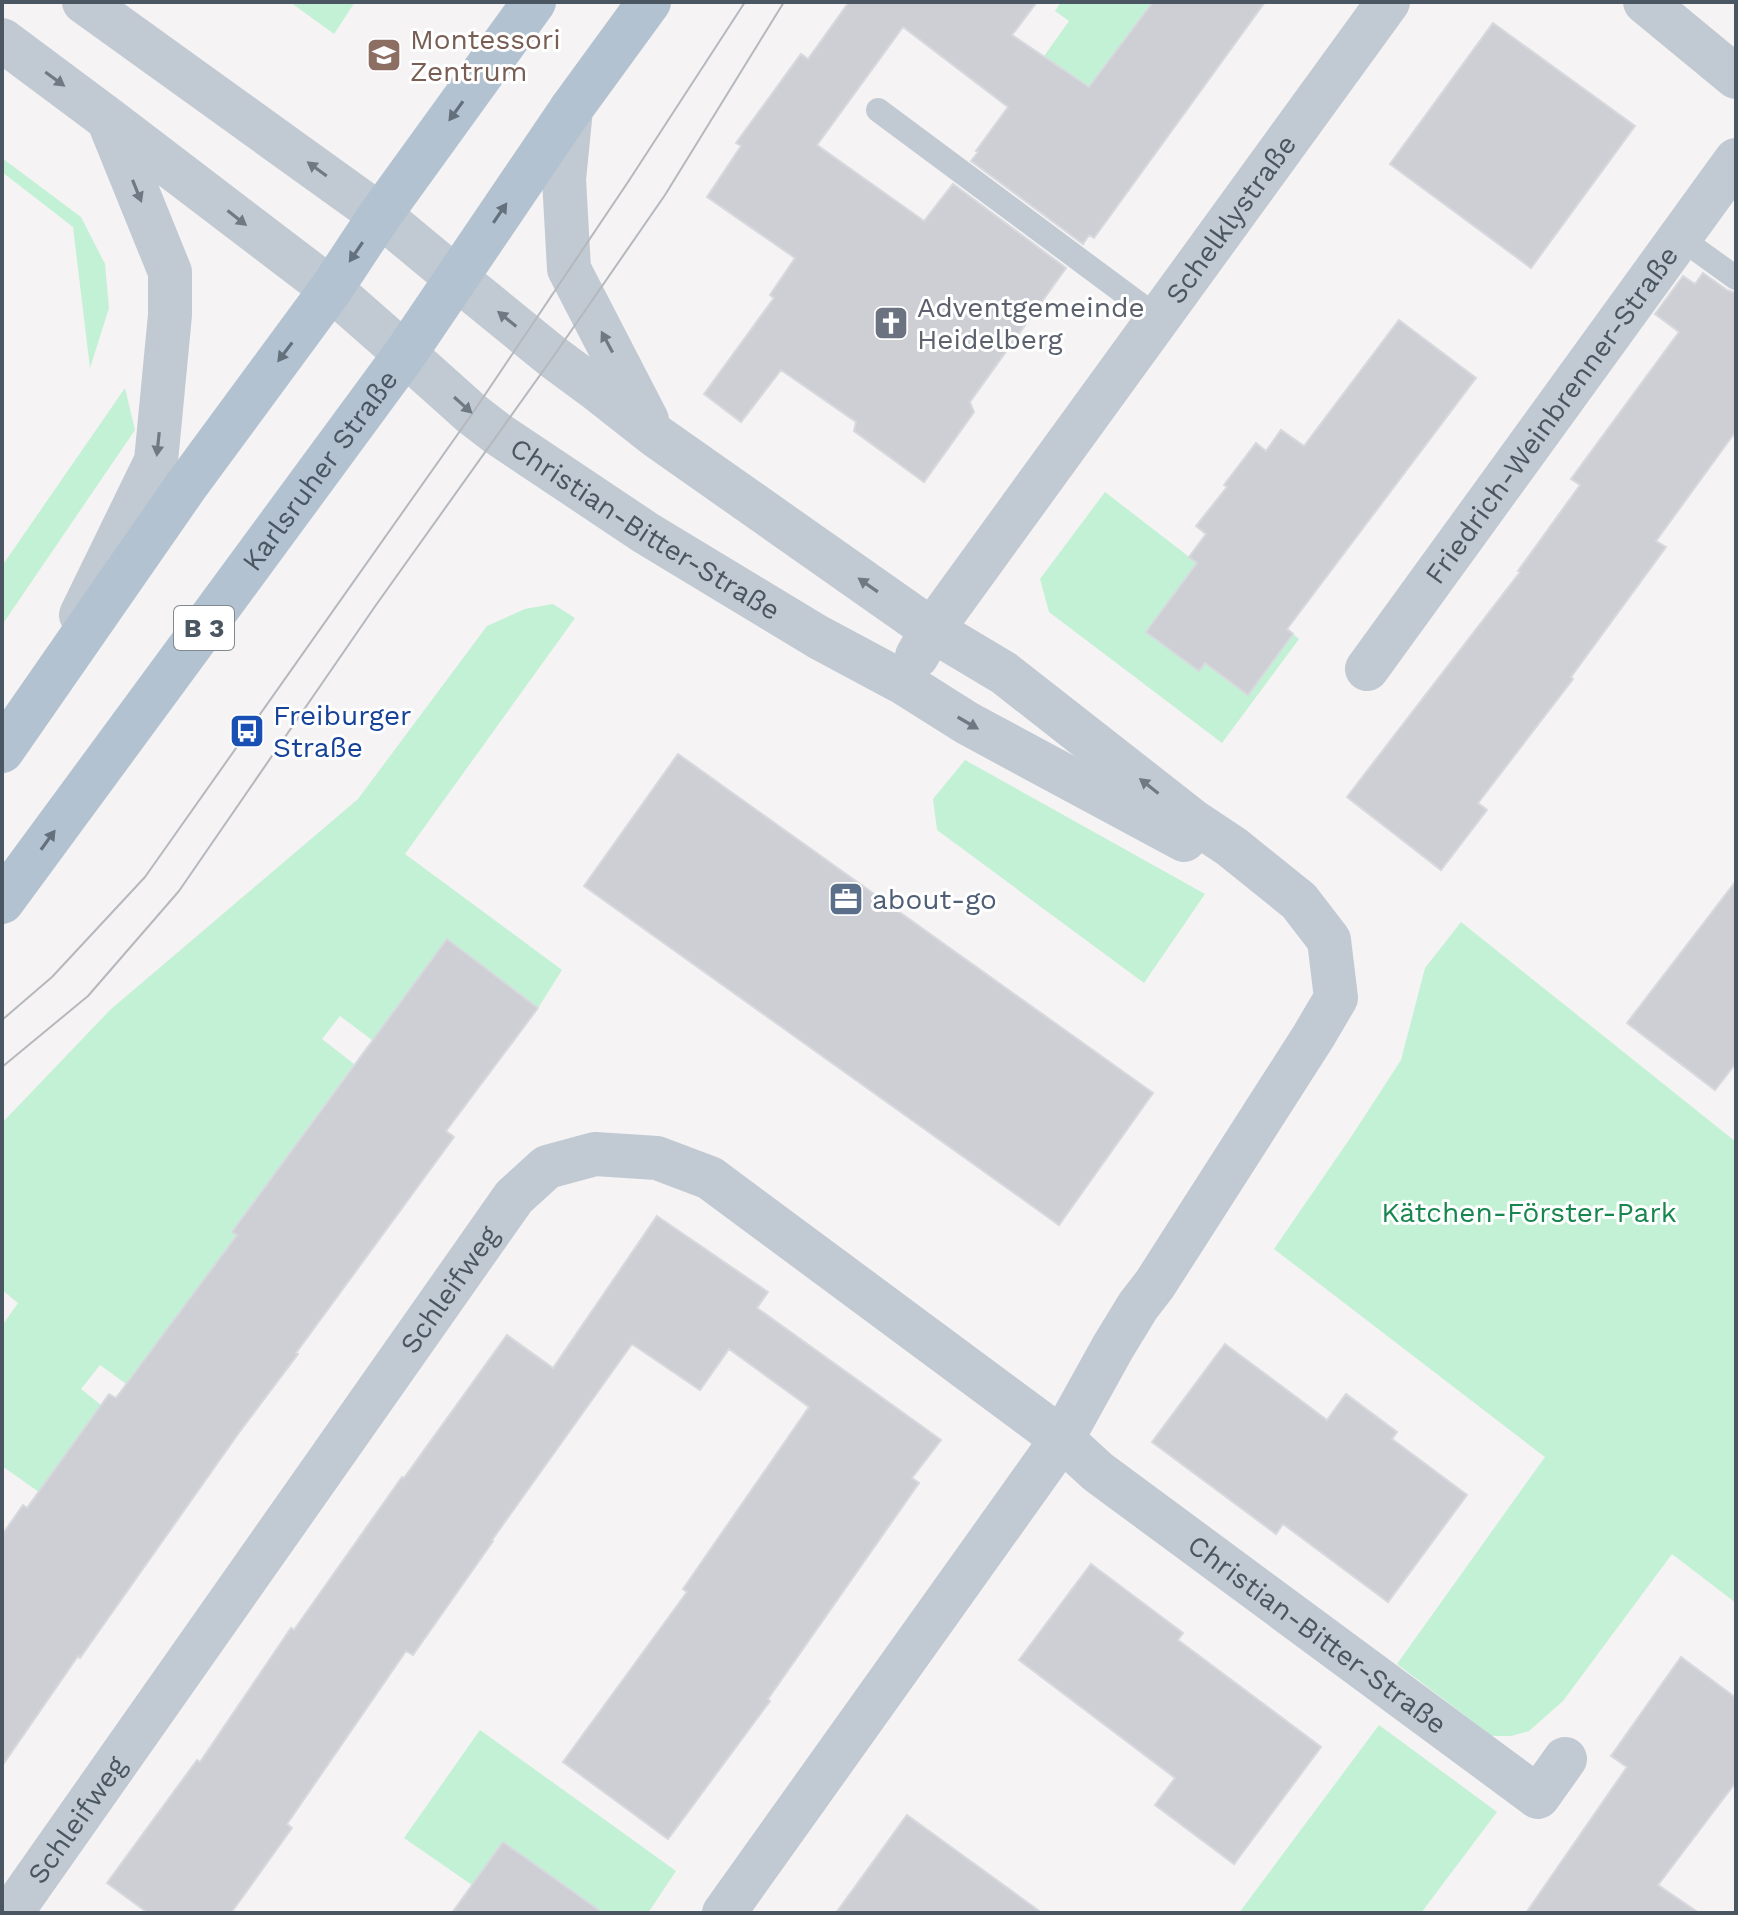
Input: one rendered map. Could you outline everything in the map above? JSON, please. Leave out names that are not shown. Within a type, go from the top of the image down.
[{"type":"main road","points":[[2,751],[186,486],[331,289],[380,215],[534,2]]},
{"type":"main road","name":"Karlsruher Straße","points":[[2,902],[405,354],[571,109],[649,2]]},
{"type":"street","points":[[84,2],[380,215],[456,278]]},
{"type":"street","name":"Schelklystraße","points":[[932,630],[1388,2]]},
{"type":"street","points":[[1645,2],[1736,77]]},
{"type":"street","points":[[2,40],[331,289],[405,354]]},
{"type":"street","points":[[571,109],[564,179],[569,269],[656,436]]},
{"type":"street","points":[[48,683],[156,461],[170,315],[170,272],[108,119]]},
{"type":"street","name":"Friedrich-Weinbrenner-Straße","points":[[1367,669],[1736,160]]},
{"type":"street","name":"Christian-Bitter-Straße","points":[[456,278],[656,436],[932,630],[1004,673],[1299,901],[1329,940],[1336,998],[1130,1320],[1062,1439],[730,1911]]},
{"type":"street","name":"Christian-Bitter-Straße","points":[[405,354],[498,434],[646,533],[967,723],[1299,901]]},
{"type":"street","points":[[902,682],[932,630]]},
{"type":"street","name":"Schleifweg","points":[[11,1913],[514,1197],[547,1167],[595,1154],[657,1158],[710,1178],[1062,1439]]},
{"type":"street","name":"Christian-Bitter-Straße","points":[[1062,1439],[1098,1472],[1538,1797],[1565,1759]]},
{"type":"lane","points":[[878,110],[1158,318]]},
{"type":"lane","points":[[1679,237],[1736,278]]},
{"type":"green space","points":[[290,2],[355,2],[334,34]]},
{"type":"green space","points":[[1061,2],[1153,2],[1049,143],[1005,111],[1069,21],[1055,11]]},
{"type":"green space","points":[[2,158],[81,217],[105,264],[109,308],[90,368],[73,227],[2,172]]},
{"type":"green space","points":[[125,388],[135,430],[2,625],[2,566]]},
{"type":"green space","points":[[1105,492],[1197,563],[1146,632],[1199,671],[1205,663],[1247,695],[1293,634],[1299,639],[1222,743],[1049,612],[1040,579]]},
{"type":"green space","points":[[553,604],[575,618],[405,854],[562,970],[538,1008],[448,940],[391,1015],[430,1045],[412,1070],[340,1016],[322,1039],[354,1064],[232,1231],[275,1263],[253,1295],[214,1266],[126,1384],[100,1365],[81,1389],[101,1405],[52,1474],[87,1526],[2,1466],[2,1326],[18,1303],[2,1290],[2,1123],[110,1010],[358,799],[487,626],[525,609]]},
{"type":"green space","points":[[965,760],[1205,894],[1144,983],[937,830],[933,799]]},
{"type":"green space","name":"Kätchen-Förster-Park","points":[[1461,922],[1736,1142],[1736,1603],[1672,1554],[1563,1701],[1529,1731],[1511,1736],[1492,1736],[1397,1664],[1545,1457],[1274,1249],[1401,1060],[1425,968]]},
{"type":"green space","points":[[1379,1725],[1497,1812],[1421,1913],[1239,1913]]},
{"type":"green space","points":[[480,1730],[676,1871],[648,1913],[602,1913],[472,1885],[404,1838]]},
{"type":"building","points":[[849,2],[1037,2],[1012,35],[1089,87],[1153,2],[1265,2],[1094,238],[1089,235],[1083,244],[971,161],[1008,107],[903,27],[817,145],[924,221],[953,184],[1066,268],[970,402],[974,412],[924,482],[854,431],[856,422],[781,370],[741,422],[704,394],[774,298],[770,295],[795,258],[707,197],[741,146],[736,143],[801,54],[808,59]]},
{"type":"building","points":[[1493,23],[1635,126],[1531,268],[1390,164]]},
{"type":"building","points":[[1703,273],[1736,293],[1736,431],[1656,541],[1666,547],[1571,677],[1573,679],[1478,803],[1487,810],[1441,870],[1347,797],[1520,572],[1580,485],[1571,479],[1679,332],[1655,314],[1683,276],[1695,284]]},
{"type":"building","points":[[1399,320],[1476,378],[1287,629],[1293,634],[1248,695],[1205,663],[1199,671],[1146,632],[1197,563],[1189,557],[1206,534],[1196,526],[1256,443],[1266,451],[1281,430],[1304,446]]},
{"type":"building","points":[[678,754],[1153,1093],[1059,1225],[584,886]]},
{"type":"building","points":[[1736,881],[1736,1063],[1715,1090],[1627,1023]]},
{"type":"building","points":[[447,939],[538,1008],[446,1131],[454,1137],[80,1658],[78,1656],[2,1766],[2,1535],[23,1505],[27,1508],[109,1394],[116,1398],[237,1235],[232,1232]]},
{"type":"building","points":[[657,1216],[768,1292],[757,1308],[941,1440],[912,1478],[919,1483],[768,1699],[770,1701],[668,1839],[563,1762],[687,1592],[683,1589],[809,1407],[729,1349],[700,1390],[632,1344],[413,1655],[406,1651],[287,1824],[292,1828],[231,1913],[148,1913],[107,1883],[197,1760],[200,1762],[291,1628],[294,1630],[507,1335],[553,1368]]},
{"type":"building","points":[[1225,1344],[1327,1420],[1346,1394],[1397,1432],[1392,1439],[1467,1495],[1388,1602],[1283,1524],[1276,1534],[1152,1442]]},
{"type":"building","points":[[1091,1564],[1183,1633],[1178,1640],[1321,1747],[1234,1864],[1155,1805],[1175,1778],[1019,1660]]},
{"type":"building","points":[[1681,1657],[1736,1698],[1736,1782],[1658,1885],[1699,1913],[1526,1913],[1627,1767],[1611,1756]]},
{"type":"building","points":[[907,1815],[1042,1913],[836,1913]]},
{"type":"building","points":[[503,1842],[603,1913],[452,1913]]},
{"type":"tram line","points":[[2,1020],[52,977],[145,877],[472,414],[745,2]]},
{"type":"tram line","points":[[2,1067],[88,996],[179,891],[665,195],[784,2]]},
{"type":"place","name":"Montessori Zentrum","points":[[384,55]]},
{"type":"place","name":"Adventgemeinde Heidelberg","points":[[891,323]]},
{"type":"place","name":"Freiburger Straße","points":[[247,731]]},
{"type":"place","name":"about-go","points":[[846,899]]}]
